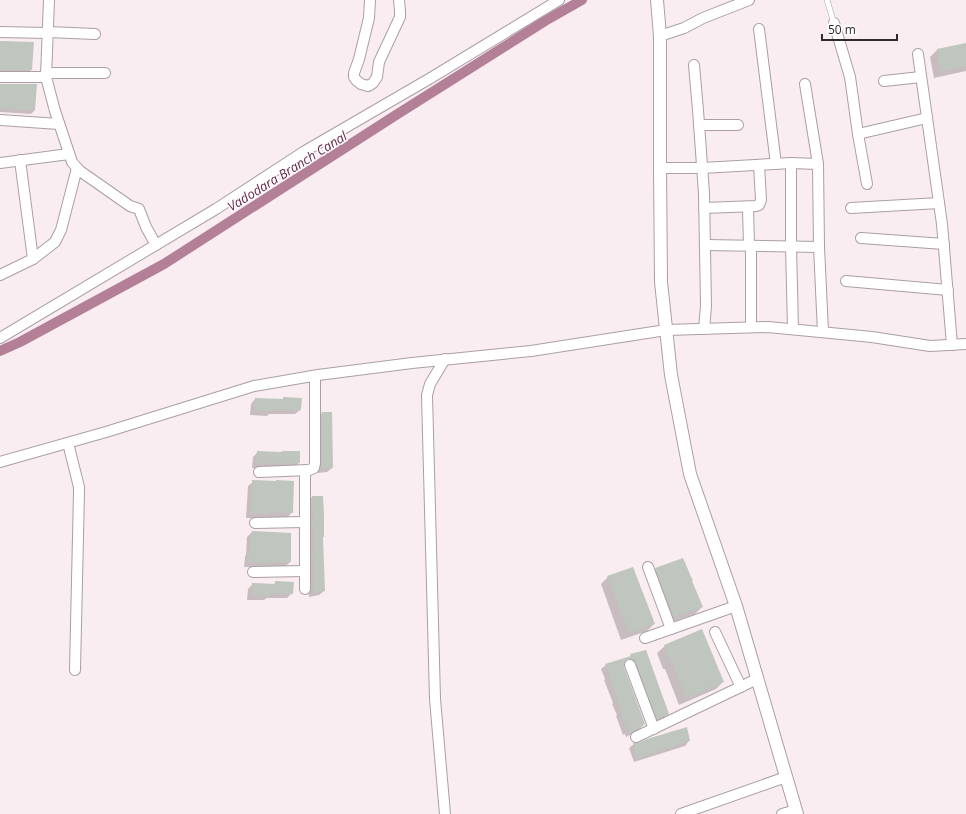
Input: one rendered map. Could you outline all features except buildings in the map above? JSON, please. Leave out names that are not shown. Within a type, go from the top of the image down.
[{"type":"street","points":[[50,0],[46,75],[59,124],[72,162],[77,168],[130,206],[138,208],[156,245]]},
{"type":"street","points":[[370,0],[369,18],[354,73],[356,80],[361,84],[368,86],[374,83],[378,77],[379,62],[400,17],[399,0]]},
{"type":"street","points":[[0,338],[216,209],[305,151],[429,79],[559,0]]},
{"type":"street","points":[[660,36],[684,28],[703,18],[749,0]]},
{"type":"street","points":[[658,1],[660,36],[662,282],[670,376],[690,474],[736,606],[797,812],[782,814]]},
{"type":"street","points":[[834,23],[850,77],[866,184]]},
{"type":"street","points":[[759,29],[776,164]]},
{"type":"street","points":[[0,32],[95,34]]},
{"type":"street","points":[[918,54],[944,244],[952,344]]},
{"type":"street","points":[[694,65],[704,208],[706,306],[704,329]]},
{"type":"street","points":[[0,77],[105,74]]},
{"type":"street","points":[[884,81],[922,77]]},
{"type":"street","points":[[805,84],[818,164],[819,247],[823,332]]},
{"type":"street","points":[[858,134],[927,118]]},
{"type":"street","points":[[0,120],[59,124]]},
{"type":"street","points":[[699,126],[738,125]]},
{"type":"street","points":[[0,163],[69,154]]},
{"type":"street","points":[[20,160],[33,259]]},
{"type":"street","points":[[660,168],[702,168],[791,163],[818,164]]},
{"type":"street","points":[[791,163],[793,329]]},
{"type":"street","points":[[704,208],[760,205],[759,165]]},
{"type":"street","points":[[0,275],[33,259],[55,242],[61,230],[77,168]]},
{"type":"street","points":[[851,208],[939,203]]},
{"type":"street","points":[[748,206],[751,327]]},
{"type":"street","points":[[861,238],[944,244]]},
{"type":"street","points":[[705,245],[819,247]]},
{"type":"street","points":[[846,281],[948,290]]},
{"type":"street","points":[[0,462],[106,432],[254,386],[412,363],[531,351],[666,330],[768,327],[823,332],[930,346],[966,344]]},
{"type":"street","points":[[445,359],[430,384],[427,395],[435,699],[445,814]]},
{"type":"street","points":[[259,472],[309,470],[314,468],[315,376]]},
{"type":"street","points":[[68,443],[79,492],[75,670]]},
{"type":"street","points":[[305,470],[305,589]]},
{"type":"street","points":[[255,523],[305,522]]},
{"type":"street","points":[[648,567],[671,629]]},
{"type":"street","points":[[253,572],[305,571]]},
{"type":"street","points":[[645,638],[736,606]]},
{"type":"street","points":[[714,632],[740,687]]},
{"type":"street","points":[[630,665],[654,729]]},
{"type":"street","points":[[636,737],[757,679]]},
{"type":"street","points":[[680,814],[786,777]]},
{"type":"lane","points":[[828,0],[834,23]]},
{"type":"waterway","name":"Vadodara Branch Canal","points":[[0,351],[20,342],[164,264],[396,115],[545,21],[582,0]]}]
